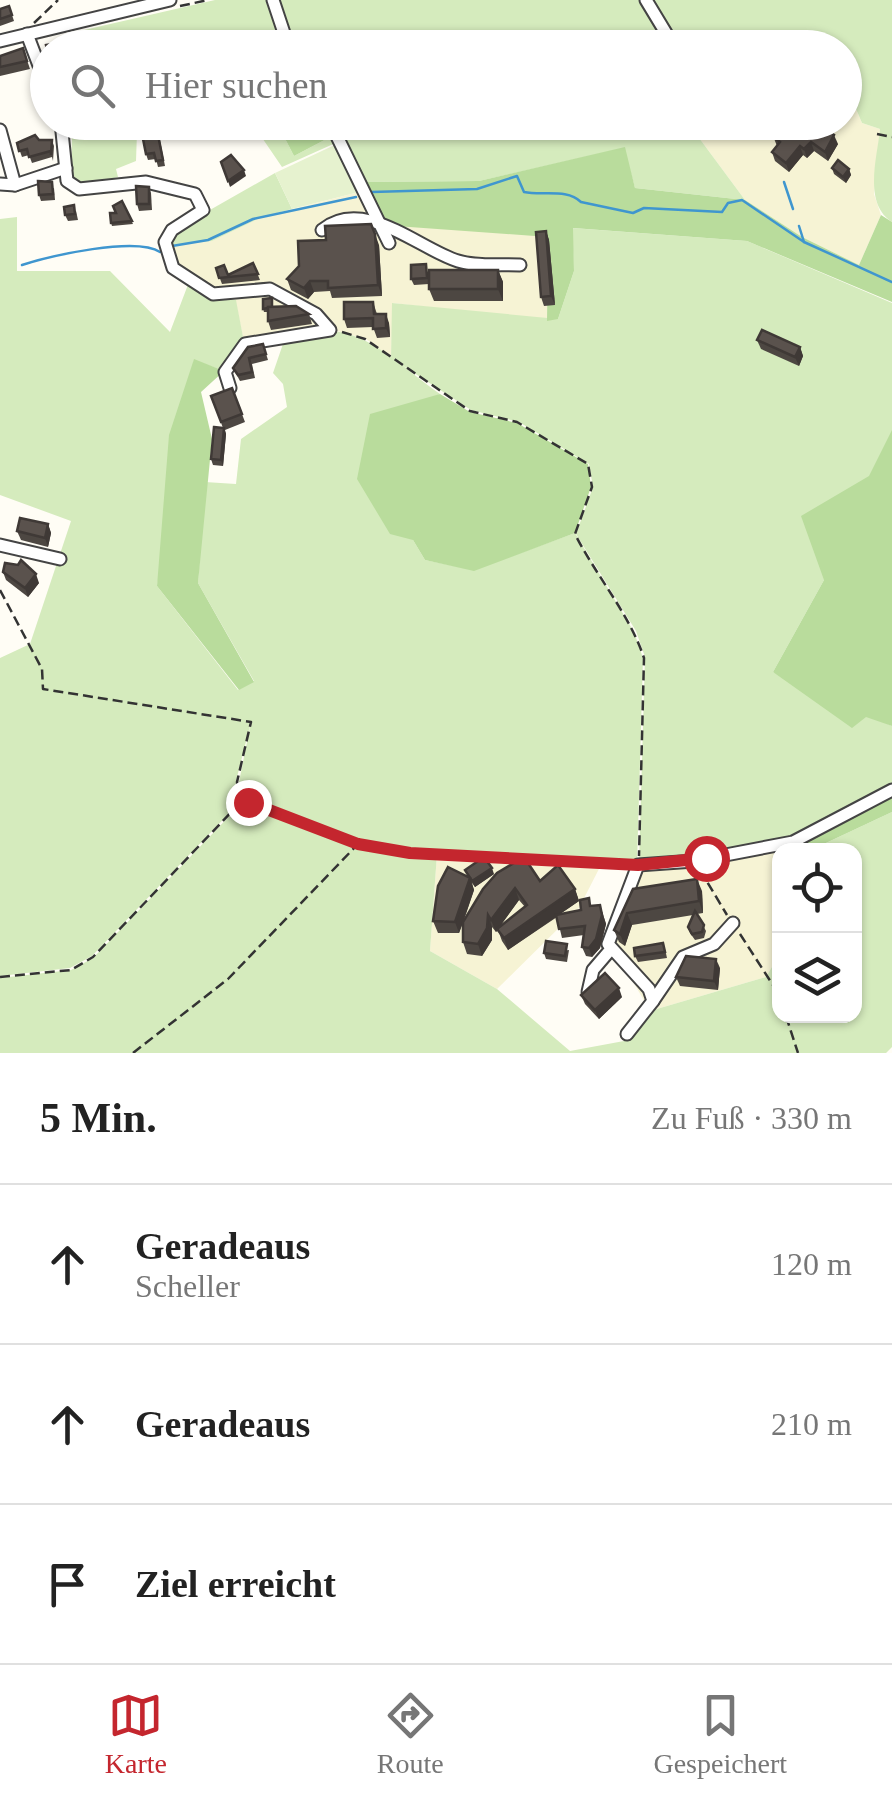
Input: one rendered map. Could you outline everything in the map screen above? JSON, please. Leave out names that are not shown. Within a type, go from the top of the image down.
[{"type":"street","points":[[44,30],[170,0]]},
{"type":"street","points":[[273,0],[283,30]]},
{"type":"street","points":[[646,0],[664,30]]},
{"type":"street","points":[[0,42],[30,33]]},
{"type":"street","points":[[27,34],[30,42]]},
{"type":"street","points":[[0,130],[15,185]]},
{"type":"street","points":[[63,140],[68,181],[79,188],[146,182],[195,194],[203,210],[172,230],[165,242],[173,268],[213,294],[270,289],[316,314],[330,330]]},
{"type":"street","points":[[342,140],[389,243]]},
{"type":"street","points":[[0,184],[15,185],[66,168]]},
{"type":"street","points":[[322,230],[333,224],[376,221],[426,250],[464,263],[520,265]]},
{"type":"street","points":[[230,388],[225,372],[245,344],[330,330]]},
{"type":"street","points":[[1,548],[60,559]]},
{"type":"street","points":[[653,1001],[640,978],[611,949],[610,932],[638,865],[694,860],[793,842],[892,790]]},
{"type":"street","points":[[627,1034],[683,957],[714,944],[733,923]]},
{"type":"street","points":[[588,992],[593,970],[611,949]]},
{"type":"path","points":[[31,30],[58,0]]},
{"type":"path","points":[[27,34],[30,31]]},
{"type":"path","points":[[876,134],[892,137]]},
{"type":"path","points":[[240,803],[258,804],[358,844],[410,853],[638,865],[644,658],[635,631],[576,534],[592,487],[588,464],[517,422],[470,411],[365,340],[330,330]]},
{"type":"path","points":[[0,590],[42,669],[43,689],[251,722],[238,782],[240,803],[92,957],[71,970],[0,977]]},
{"type":"path","points":[[133,1053],[228,979],[358,844]]},
{"type":"path","points":[[788,1023],[798,1053]]},
{"type":"shaded area","points":[[862,123],[880,129],[874,194],[881,215],[859,265],[802,237],[745,200],[701,140],[862,140]]},
{"type":"shaded area","points":[[359,192],[548,237],[547,321],[393,303],[391,358],[366,339],[330,329],[244,342],[235,298],[214,293],[174,267],[167,246],[212,241],[262,217]]},
{"type":"shaded area","points":[[772,847],[772,967],[766,977],[650,1011],[609,940],[639,867]]},
{"type":"shaded area","points":[[437,854],[602,863],[579,908],[497,989],[430,951]]},
{"type":"green space","points":[[215,0],[272,0],[282,30],[84,30]]},
{"type":"green space","points":[[274,0],[644,0],[663,30],[285,30]]},
{"type":"green space","points":[[648,0],[892,0],[892,222],[877,204],[875,192],[880,129],[862,123],[862,30],[666,30]]},
{"type":"green space","points":[[72,140],[137,140],[136,161],[116,169],[118,177],[85,185],[71,177]]},
{"type":"green space","points":[[264,140],[286,140],[294,156],[325,140],[340,141],[282,167]]},
{"type":"green space","points":[[286,140],[325,140],[294,156]]},
{"type":"green space","points":[[346,140],[701,140],[745,200],[635,188],[624,148],[479,181],[364,182]]},
{"type":"green space","points":[[341,142],[359,192],[292,209],[275,173]]},
{"type":"green space","points":[[625,147],[635,188],[745,200],[802,237],[859,265],[881,215],[892,222],[892,302],[747,241],[573,228],[574,271],[558,319],[547,321],[548,237],[382,225],[364,182],[479,181]]},
{"type":"green space","points":[[275,173],[292,209],[262,217],[212,241],[167,246],[173,231]]},
{"type":"green space","points":[[17,217],[17,271],[110,271],[170,332],[189,282],[212,295],[236,300],[244,342],[224,371],[194,360],[157,586],[238,690],[254,681],[198,583],[205,482],[236,484],[241,439],[287,407],[283,384],[273,373],[284,341],[325,331],[346,333],[388,355],[440,394],[430,399],[413,540],[425,560],[474,570],[575,533],[634,632],[643,658],[637,864],[410,852],[359,843],[258,803],[241,802],[239,782],[251,722],[236,781],[239,803],[92,956],[70,968],[0,976],[0,658],[30,644],[71,521],[0,495],[0,219]]},
{"type":"green space","points":[[572,228],[747,241],[892,303],[892,521],[824,580],[773,672],[892,726],[892,789],[792,840],[639,864],[645,657],[636,631],[576,534],[593,487],[589,464],[519,422],[471,410],[391,358],[392,303],[558,319],[574,271]]},
{"type":"green space","points":[[194,359],[224,371],[201,392],[212,439],[198,583],[254,682],[239,690],[157,586],[169,435]]},
{"type":"green space","points":[[440,394],[470,412],[517,423],[588,464],[591,487],[575,533],[474,571],[425,560],[413,540],[390,534],[357,479],[370,414]]},
{"type":"green space","points":[[892,430],[892,726],[866,717],[852,728],[773,672],[824,580],[801,516],[869,476]]},
{"type":"green space","points":[[892,792],[892,812],[826,843],[796,843]]},
{"type":"green space","points":[[248,803],[356,845],[437,854],[430,951],[497,989],[570,1051],[624,1041],[650,1011],[766,977],[772,967],[772,1023],[862,1023],[862,843],[826,843],[892,812],[892,1047],[886,1053],[0,1053],[0,978],[71,970],[93,958],[241,804]]},
{"type":"building","points":[[9,6],[12,15],[0,19],[0,9]]},
{"type":"building","points":[[23,48],[27,61],[0,67],[0,56]]},
{"type":"building","points":[[30,137],[52,140],[51,155],[51,151],[29,157],[27,149],[19,151],[17,143]]},
{"type":"building","points":[[143,140],[159,140],[163,160],[156,161],[154,153],[146,154]]},
{"type":"building","points":[[778,140],[831,140],[825,152],[811,142],[804,149],[800,146],[786,163],[772,152]]},
{"type":"building","points":[[231,155],[244,170],[228,181],[221,162]]},
{"type":"building","points":[[838,160],[849,169],[843,177],[832,168]]},
{"type":"building","points":[[38,181],[52,182],[53,194],[39,195]]},
{"type":"building","points":[[136,186],[149,187],[149,204],[137,204]]},
{"type":"building","points":[[122,201],[132,221],[111,223],[110,213],[116,213],[113,206]]},
{"type":"building","points":[[74,205],[75,214],[65,215],[64,207]]},
{"type":"building","points":[[371,224],[378,285],[328,288],[328,281],[310,281],[304,288],[287,279],[299,266],[298,241],[326,240],[325,226]]},
{"type":"building","points":[[546,231],[551,296],[541,297],[536,232]]},
{"type":"building","points":[[253,263],[258,274],[219,278],[216,268],[224,265],[228,275]]},
{"type":"building","points":[[426,264],[427,278],[411,279],[411,265]]},
{"type":"building","points":[[429,270],[498,270],[498,289],[429,289]]},
{"type":"building","points":[[272,298],[272,307],[263,309],[263,299]]},
{"type":"building","points":[[344,302],[373,302],[374,314],[386,314],[386,328],[373,329],[373,318],[344,319]]},
{"type":"building","points":[[296,306],[309,314],[268,321],[268,307]]},
{"type":"building","points":[[762,330],[800,347],[795,357],[757,340]]},
{"type":"building","points":[[263,344],[266,354],[249,358],[252,372],[238,375],[233,368],[248,347]]},
{"type":"building","points":[[232,388],[242,414],[221,422],[211,396]]},
{"type":"building","points":[[214,427],[224,428],[221,460],[211,459]]},
{"type":"building","points":[[20,518],[48,524],[45,538],[17,531]]},
{"type":"building","points":[[21,560],[36,574],[25,588],[3,572],[5,563],[18,565]]},
{"type":"building","points":[[484,857],[492,868],[472,881],[465,870]]},
{"type":"building","points":[[524,857],[540,881],[558,865],[575,889],[504,938],[497,929],[527,905],[515,888],[491,920],[488,915],[487,928],[478,944],[463,942],[463,922],[483,889],[497,873]]},
{"type":"building","points":[[448,867],[470,878],[455,922],[433,921],[438,886]]},
{"type":"building","points":[[697,879],[699,901],[627,913],[620,934],[614,930],[633,889]]},
{"type":"building","points":[[589,898],[590,906],[600,905],[602,915],[596,939],[589,948],[582,947],[585,926],[559,929],[556,915],[581,910],[580,900]]},
{"type":"building","points":[[695,911],[704,925],[702,932],[692,934],[688,927]]},
{"type":"building","points":[[546,941],[567,944],[565,956],[544,953]]},
{"type":"building","points":[[663,943],[665,952],[635,956],[634,948]]},
{"type":"building","points":[[686,956],[716,959],[714,981],[676,977]]},
{"type":"building","points":[[605,973],[619,988],[595,1010],[581,995]]},
{"type":"waterway","points":[[372,192],[477,189],[517,176],[524,192],[569,195],[581,202],[633,213],[644,208],[722,212],[728,203],[742,200],[804,242]]},
{"type":"waterway","points":[[784,182],[793,209]]},
{"type":"waterway","points":[[172,246],[208,240],[253,219],[356,197]]},
{"type":"waterway","points":[[799,226],[804,242],[892,282]]},
{"type":"waterway","points":[[22,265],[113,247],[132,246],[160,252]]},
{"type":"route","points":[[248,802],[358,844],[410,853],[638,865],[706,858]]}]
